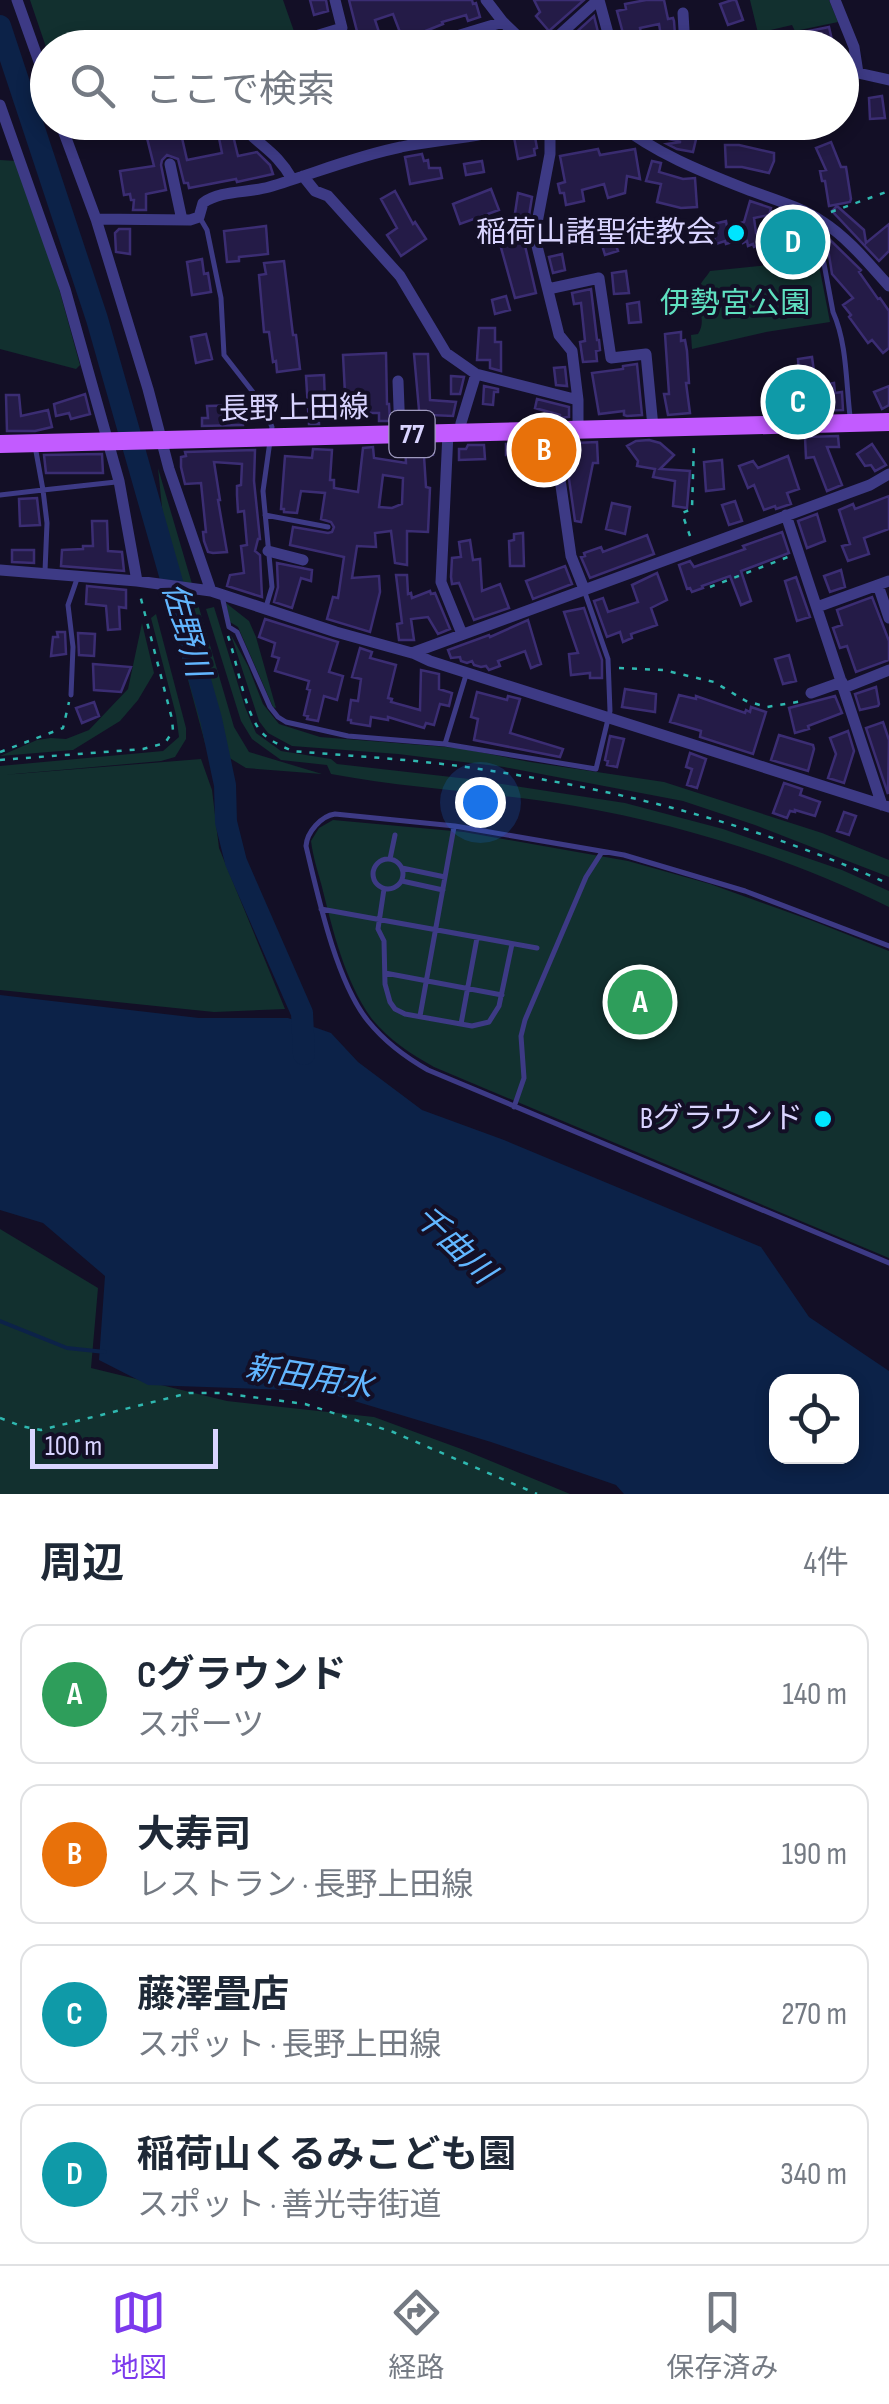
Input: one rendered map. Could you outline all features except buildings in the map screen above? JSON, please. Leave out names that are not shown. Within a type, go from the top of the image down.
[{"type":"main road","name":"長野上田線","points":[[0,444],[889,422]]},
{"type":"street","points":[[18,0],[30,35]]},
{"type":"street","points":[[335,30],[342,28],[336,0]]},
{"type":"street","points":[[486,0],[511,30]]},
{"type":"street","points":[[565,30],[599,0],[607,30]]},
{"type":"street","points":[[835,0],[847,30]]},
{"type":"street","points":[[682,12],[683,30]]},
{"type":"street","points":[[477,30],[503,22]]},
{"type":"street","points":[[859,73],[889,85]]},
{"type":"street","points":[[0,105],[65,289],[109,440],[141,584]]},
{"type":"street","points":[[67,140],[96,220],[169,469],[214,592]]},
{"type":"street","points":[[258,140],[297,178],[328,196],[400,276],[446,353],[476,374],[578,400]]},
{"type":"street","points":[[96,220],[200,217],[202,203],[210,198],[264,188],[374,152],[439,140]]},
{"type":"street","points":[[550,140],[536,242],[559,335],[572,351],[578,429]]},
{"type":"street","points":[[639,140],[742,188],[793,205],[827,224],[889,286]]},
{"type":"street","points":[[170,164],[182,220]]},
{"type":"street","points":[[548,289],[599,278],[611,358],[646,354],[654,427]]},
{"type":"street","points":[[462,634],[440,582],[454,433],[461,423],[476,374]]},
{"type":"street","points":[[398,381],[400,434]]},
{"type":"street","points":[[553,430],[572,556],[584,589]]},
{"type":"street","points":[[412,653],[870,485],[889,474]]},
{"type":"street","points":[[786,515],[885,806]]},
{"type":"street","points":[[268,551],[303,560]]},
{"type":"street","points":[[0,570],[214,592],[885,806]]},
{"type":"street","points":[[817,606],[884,583],[889,618]]},
{"type":"street","points":[[812,694],[889,670]]},
{"type":"lane","points":[[200,217],[221,298],[224,355],[263,405],[272,428],[264,475],[272,587],[266,610]]},
{"type":"lane","points":[[816,218],[843,352],[850,422]]},
{"type":"lane","points":[[35,443],[47,523],[45,574]]},
{"type":"lane","points":[[0,495],[119,481]]},
{"type":"lane","points":[[265,515],[328,527]]},
{"type":"lane","points":[[71,695],[73,647],[68,605],[78,576]]},
{"type":"lane","points":[[214,592],[270,706],[286,722],[348,736],[446,744],[596,769],[610,711],[608,659],[584,589]]},
{"type":"lane","points":[[446,744],[467,672]]},
{"type":"lane","points":[[889,946],[746,891],[624,854],[454,826],[335,814],[315,826],[306,839],[321,909],[346,981],[366,1019],[392,1046],[428,1070],[889,1263]]},
{"type":"lane","points":[[420,1016],[454,826]]},
{"type":"lane","points":[[390,859],[395,836]]},
{"type":"lane","points":[[514,1107],[524,1078],[521,1036],[526,1020],[586,878],[602,852]]},
{"type":"lane","points":[[390,859],[402,868],[402,881],[395,888],[384,889],[376,883],[374,869],[379,861],[390,859]]},
{"type":"lane","points":[[402,868],[445,877]]},
{"type":"lane","points":[[402,881],[443,890]]},
{"type":"lane","points":[[384,889],[378,929],[385,949],[386,995],[395,1008],[406,1014],[481,1026],[489,1022],[502,996],[512,944]]},
{"type":"lane","points":[[321,909],[537,948]]},
{"type":"lane","points":[[461,1024],[477,938]]},
{"type":"lane","points":[[385,973],[502,996]]},
{"type":"path","points":[[816,218],[889,190]]},
{"type":"path","points":[[694,426],[692,509],[682,513],[694,549]]},
{"type":"path","points":[[710,587],[799,552]]},
{"type":"path","points":[[0,760],[165,744],[172,731],[172,719],[140,598],[141,584]]},
{"type":"path","points":[[224,627],[259,728],[273,742],[292,751],[468,767],[671,806],[770,836],[889,884]]},
{"type":"path","points":[[608,670],[663,670],[714,682],[767,708],[802,701],[812,694]]},
{"type":"path","points":[[0,752],[62,728],[71,695]]},
{"type":"path","points":[[592,790],[596,769]]},
{"type":"path","points":[[0,1418],[41,1430],[189,1393],[221,1393],[304,1404],[393,1432],[538,1494]]},
{"type":"green space","points":[[30,0],[283,0],[294,30],[40,30]]},
{"type":"green space","points":[[750,0],[829,0],[838,22],[800,30],[792,25],[757,30]]},
{"type":"green space","points":[[0,160],[16,161],[55,274],[80,365],[76,369],[0,349]]},
{"type":"green space","name":"伊勢宮公園","points":[[818,260],[830,322],[692,349],[691,335],[698,334],[702,324],[699,289],[710,271]]},
{"type":"green space","points":[[158,468],[234,727],[249,752],[322,774],[246,768],[205,743],[180,650],[166,575]]},
{"type":"green space","points":[[226,603],[249,621],[276,708],[238,627],[230,622]]},
{"type":"green space","points":[[214,607],[256,733],[281,751],[331,759],[337,764],[625,803],[723,829],[842,870],[889,891],[889,907],[775,859],[656,823],[545,801],[331,774],[327,765],[281,760],[252,739],[241,721],[206,609]]},
{"type":"green space","points":[[156,614],[186,728],[186,739],[175,757],[3,775],[201,759],[212,790],[219,848],[285,1009],[214,1012],[0,990],[0,766],[163,751],[179,737],[151,618]]},
{"type":"green space","points":[[142,623],[154,673],[120,721],[73,750],[0,756],[37,740],[66,739],[89,730],[128,689]]},
{"type":"green space","points":[[231,635],[263,704],[279,724],[320,737],[459,748],[664,782],[822,833],[889,860],[889,877],[683,801],[504,767],[292,746],[268,733],[259,721]]},
{"type":"green space","points":[[333,820],[464,832],[628,861],[710,884],[889,951],[889,1258],[434,1067],[393,1040],[372,1019],[354,989],[314,859],[311,841],[319,828]]},
{"type":"green space","points":[[0,1229],[98,1288],[91,1368],[227,1401],[374,1417],[570,1494],[0,1494]]},
{"type":"water","name":"千曲川","points":[[0,995],[199,1018],[288,1018],[331,1033],[358,1062],[422,1110],[761,1247],[809,1317],[889,1371],[889,1494],[624,1494],[616,1485],[491,1442],[321,1391],[148,1385],[99,1360],[105,1276],[43,1223],[0,1210]]},
{"type":"waterway","name":"佐野川","points":[[0,26],[30,117]]},
{"type":"waterway","name":"佐野川","points":[[38,140],[97,319],[211,719],[236,862],[302,1013],[304,1054]]},
{"type":"waterway","name":"新田用水","points":[[0,1321],[67,1348],[105,1352]]},
{"type":"place","name":"稲荷山諸聖徒教会","points":[[736,233]]},
{"type":"place","name":"稲荷山くるみこども園","points":[[793,242]]},
{"type":"place","name":"藤澤畳店","points":[[798,402]]},
{"type":"place","name":"大寿司","points":[[544,450]]},
{"type":"place","name":"Cグラウンド","points":[[640,1002]]},
{"type":"place","name":"Bグラウンド","points":[[823,1119]]}]
